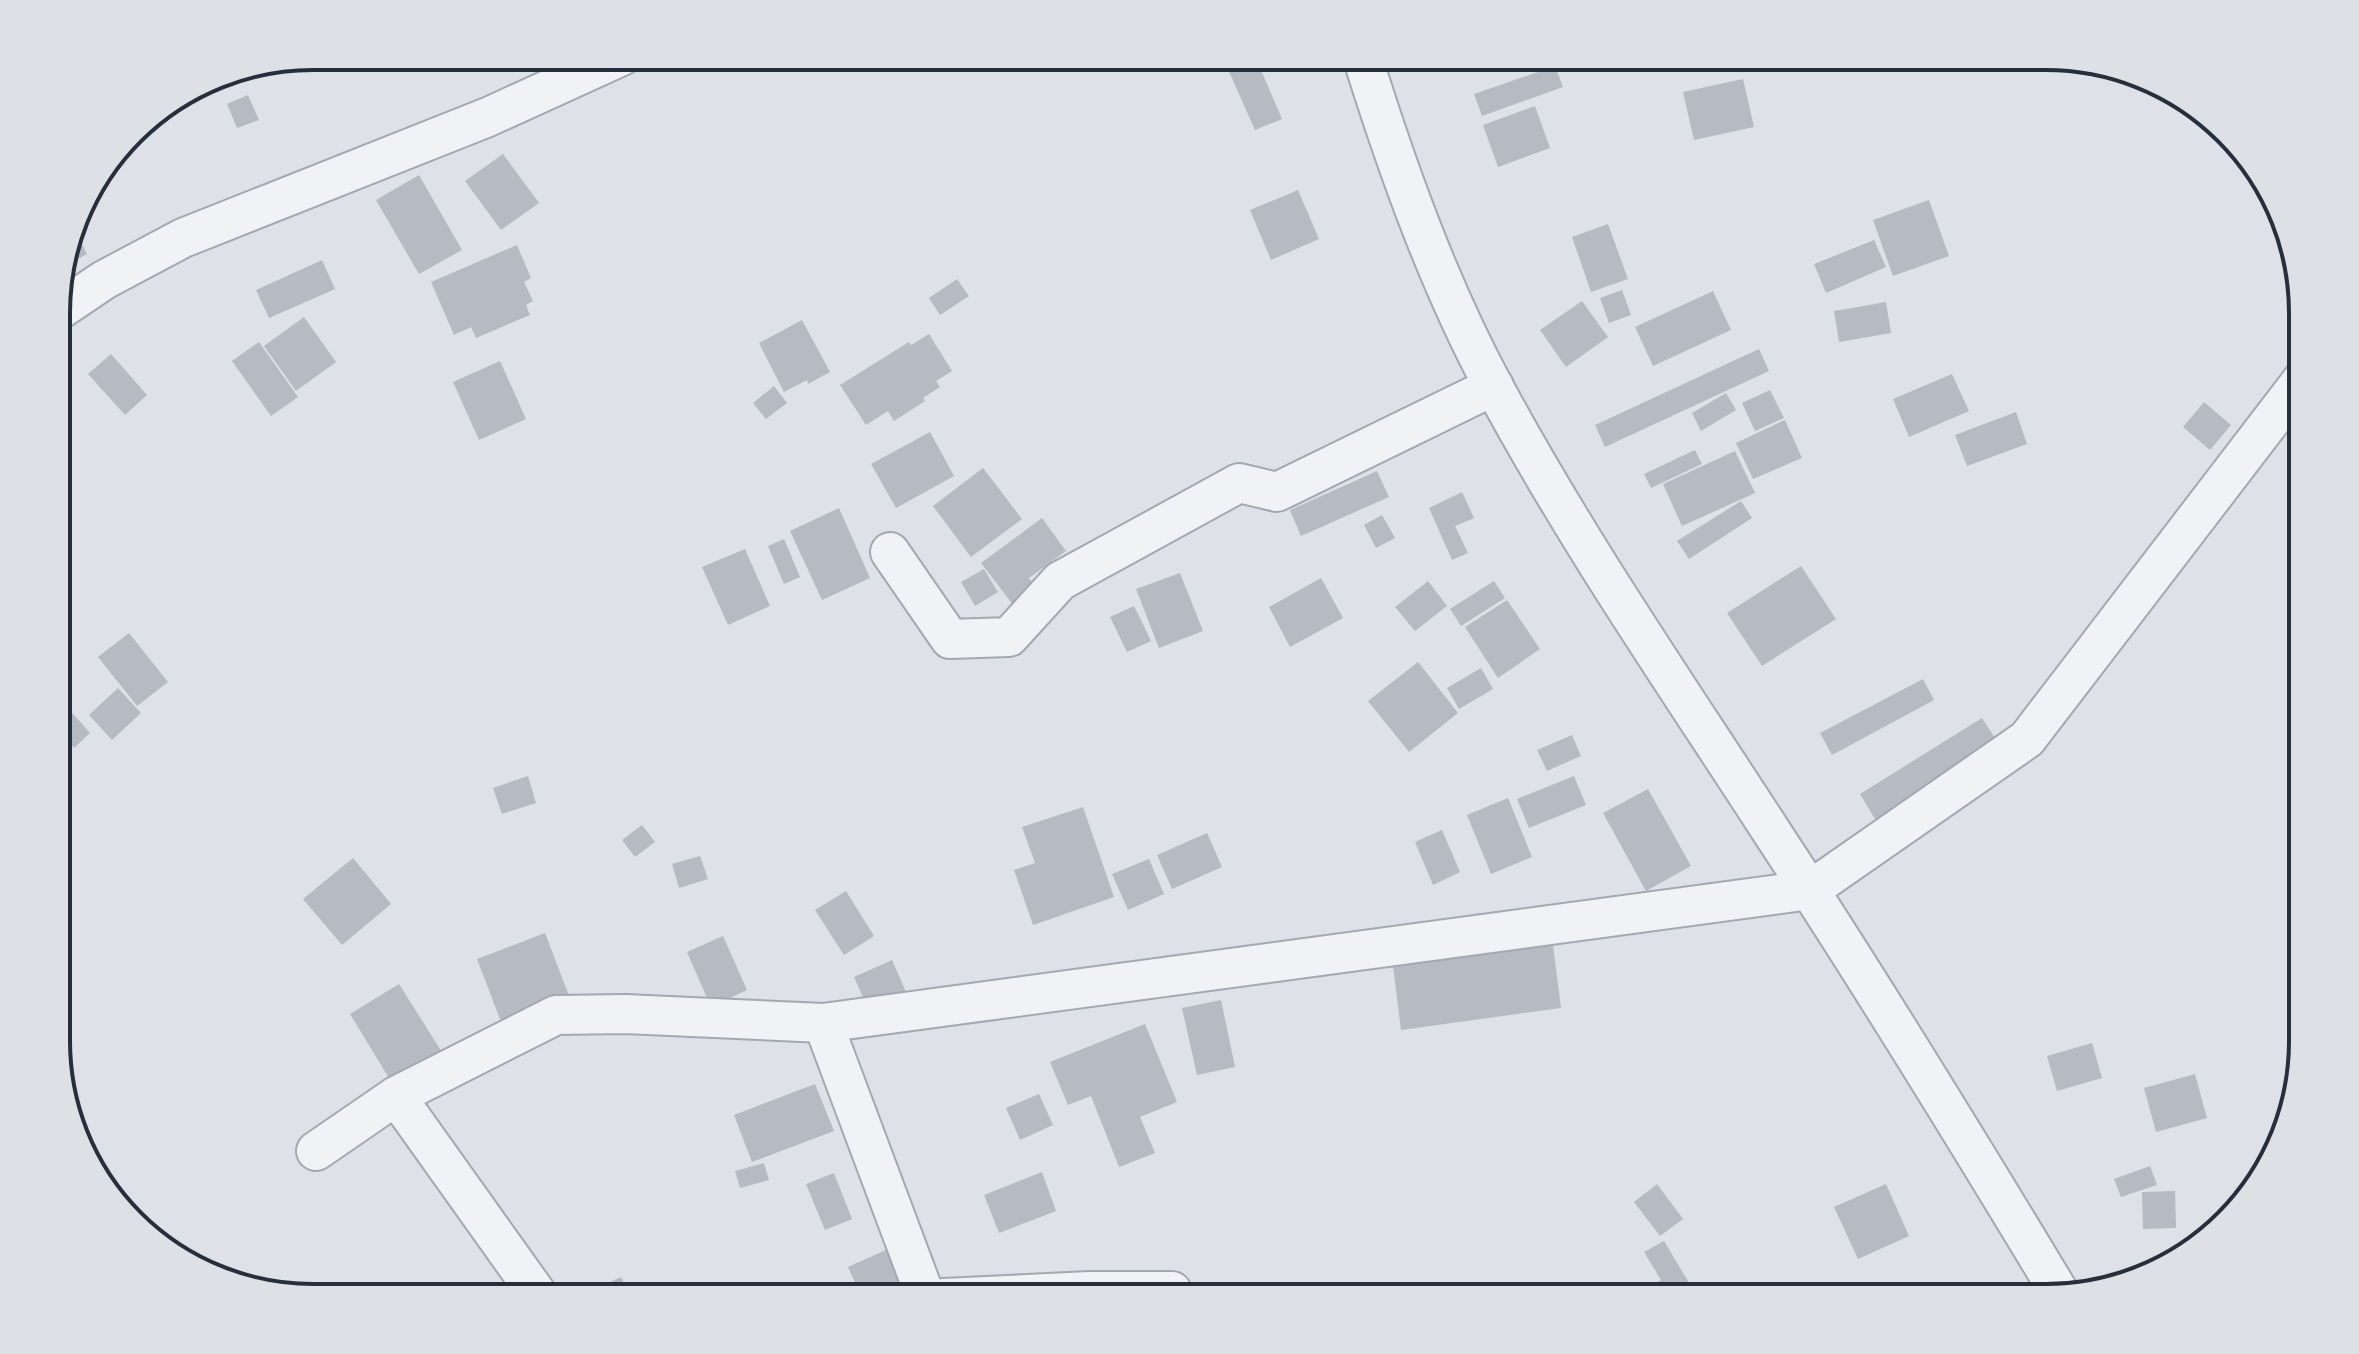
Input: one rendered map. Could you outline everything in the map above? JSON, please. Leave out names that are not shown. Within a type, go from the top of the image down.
[{"type":"street","points":[[71,302],[104,280],[183,238],[488,117],[591,70]]},
{"type":"street","points":[[1366,70],[1385,130],[1442,276],[1494,386],[1575,529],[1947,1105],[2054,1283]]},
{"type":"street","points":[[890,552],[950,639],[1009,637],[1060,581],[1239,483],[1277,492],[1494,386]]},
{"type":"street","points":[[316,1151],[396,1096],[556,1015],[625,1014],[823,1023],[1810,890],[2027,739],[2288,398]]},
{"type":"street","points":[[823,1023],[921,1284]]},
{"type":"street","points":[[396,1096],[530,1284]]},
{"type":"building","points":[[1228,70],[1261,70],[1282,119],[1255,130]]},
{"type":"building","points":[[1543,70],[1557,70],[1563,87],[1482,116],[1474,94]]},
{"type":"building","points":[[1743,79],[1754,127],[1694,140],[1683,92]]},
{"type":"building","points":[[248,95],[259,120],[237,128],[227,104]]},
{"type":"building","points":[[1535,106],[1550,148],[1498,167],[1483,125]]},
{"type":"building","points":[[503,154],[539,203],[501,230],[465,181]]},
{"type":"building","points":[[419,175],[462,250],[419,274],[376,200]]},
{"type":"building","points":[[1298,190],[1319,239],[1271,260],[1250,210]]},
{"type":"building","points":[[1929,200],[1949,256],[1893,276],[1873,220]]},
{"type":"building","points":[[1608,224],[1628,279],[1591,292],[1572,237]]},
{"type":"building","points":[[1874,240],[1886,267],[1826,293],[1814,264]]},
{"type":"building","points":[[81,242],[87,254],[76,260]]},
{"type":"building","points":[[517,245],[531,278],[524,282],[533,301],[526,305],[530,315],[476,338],[471,327],[454,335],[431,282]]},
{"type":"building","points":[[322,260],[335,289],[269,318],[256,290]]},
{"type":"building","points":[[957,279],[969,296],[940,315],[929,298]]},
{"type":"building","points":[[1622,290],[1631,315],[1609,323],[1600,298]]},
{"type":"building","points":[[1713,291],[1731,330],[1653,366],[1635,327]]},
{"type":"building","points":[[1582,301],[1608,337],[1566,367],[1540,330]]},
{"type":"building","points":[[1886,302],[1891,333],[1839,342],[1834,311]]},
{"type":"building","points":[[304,317],[336,362],[296,391],[264,346]]},
{"type":"building","points":[[802,320],[830,372],[784,392],[759,343]]},
{"type":"building","points":[[929,334],[952,371],[936,381],[940,387],[923,398],[925,401],[894,421],[888,411],[866,425],[840,385],[909,342],[911,345]]},
{"type":"building","points":[[259,342],[298,397],[271,416],[232,361]]},
{"type":"building","points":[[1759,349],[1769,371],[1605,447],[1595,425]]},
{"type":"building","points":[[111,354],[147,395],[125,415],[88,374]]},
{"type":"building","points":[[500,361],[526,419],[479,440],[453,382]]},
{"type":"building","points":[[1952,374],[1969,411],[1909,437],[1893,399]]},
{"type":"building","points":[[774,386],[787,403],[766,419],[753,403]]},
{"type":"building","points":[[1770,390],[1784,418],[1755,431],[1742,403]]},
{"type":"building","points":[[1726,393],[1736,410],[1701,431],[1692,413]]},
{"type":"building","points":[[2204,402],[2231,425],[2210,450],[2183,427]]},
{"type":"building","points":[[2016,412],[2027,444],[1967,466],[1955,435]]},
{"type":"building","points":[[1785,420],[1802,458],[1753,479],[1736,443]]},
{"type":"building","points":[[930,432],[954,476],[896,508],[871,464]]},
{"type":"building","points":[[1695,450],[1702,464],[1651,488],[1644,474]]},
{"type":"building","points":[[1735,451],[1755,493],[1682,526],[1663,484]]},
{"type":"building","points":[[983,468],[1022,519],[971,557],[933,506]]},
{"type":"building","points":[[1377,471],[1389,497],[1301,536],[1290,510]]},
{"type":"building","points":[[1462,492],[1474,518],[1455,526],[1468,553],[1452,560],[1429,508]]},
{"type":"building","points":[[1741,501],[1752,518],[1689,559],[1677,541]]},
{"type":"building","points":[[839,508],[870,578],[822,600],[790,531]]},
{"type":"building","points":[[1382,515],[1395,538],[1376,548],[1364,525]]},
{"type":"building","points":[[1042,518],[1066,551],[1029,578],[1040,593],[1017,610],[981,563]]},
{"type":"building","points":[[784,539],[800,577],[784,584],[768,546]]},
{"type":"building","points":[[745,549],[770,606],[728,625],[702,567]]},
{"type":"building","points":[[1801,566],[1836,619],[1762,666],[1727,613]]},
{"type":"building","points":[[984,569],[998,592],[975,606],[961,582]]},
{"type":"building","points":[[1180,573],[1203,631],[1159,648],[1136,589]]},
{"type":"building","points":[[1321,578],[1343,618],[1290,647],[1269,607]]},
{"type":"building","points":[[1428,581],[1447,606],[1415,631],[1395,607]]},
{"type":"building","points":[[1494,581],[1505,598],[1461,626],[1450,609]]},
{"type":"building","points":[[1507,600],[1540,649],[1498,678],[1465,627]]},
{"type":"building","points":[[1134,606],[1151,641],[1127,652],[1110,617]]},
{"type":"building","points":[[129,633],[168,682],[137,706],[98,657]]},
{"type":"building","points":[[1418,662],[1458,713],[1409,752],[1368,701]]},
{"type":"building","points":[[1481,668],[1493,689],[1459,709],[1447,688]]},
{"type":"building","points":[[1923,679],[1934,700],[1832,755],[1820,733]]},
{"type":"building","points":[[118,688],[141,713],[112,740],[89,715]]},
{"type":"building","points":[[70,710],[90,733],[74,748],[70,744]]},
{"type":"building","points":[[1982,718],[2001,747],[1878,824],[1860,794]]},
{"type":"building","points":[[1572,735],[1581,756],[1547,771],[1537,750]]},
{"type":"building","points":[[528,776],[536,803],[502,814],[493,788]]},
{"type":"building","points":[[1574,776],[1586,805],[1529,828],[1517,799]]},
{"type":"building","points":[[1648,789],[1691,866],[1646,891],[1603,813]]},
{"type":"building","points":[[1508,798],[1532,857],[1491,874],[1467,815]]},
{"type":"building","points":[[1083,807],[1114,897],[1033,925],[1014,870],[1035,863],[1022,827]]},
{"type":"building","points":[[642,825],[655,842],[635,857],[622,840]]},
{"type":"building","points":[[1442,830],[1460,872],[1433,885],[1415,842]]},
{"type":"building","points":[[1207,833],[1222,867],[1172,889],[1157,855]]},
{"type":"building","points":[[700,856],[708,879],[679,888],[672,864]]},
{"type":"building","points":[[353,858],[391,904],[342,945],[303,899]]},
{"type":"building","points":[[1149,859],[1164,894],[1128,910],[1112,874]]},
{"type":"building","points":[[846,891],[874,936],[844,955],[815,910]]},
{"type":"building","points":[[545,933],[571,1001],[503,1027],[477,959]]},
{"type":"building","points":[[723,936],[747,990],[711,1007],[687,952]]},
{"type":"building","points":[[1553,945],[1561,1008],[1401,1030],[1393,966]]},
{"type":"building","points":[[892,960],[906,992],[868,1008],[854,977]]},
{"type":"building","points":[[399,984],[445,1057],[395,1088],[350,1014]]},
{"type":"building","points":[[1221,1000],[1235,1067],[1197,1075],[1182,1008]]},
{"type":"building","points":[[1145,1024],[1177,1102],[1140,1117],[1155,1153],[1119,1167],[1091,1096],[1068,1105],[1050,1062]]},
{"type":"building","points":[[2092,1043],[2102,1078],[2057,1091],[2047,1056]]},
{"type":"building","points":[[2195,1074],[2207,1118],[2156,1132],[2144,1088]]},
{"type":"building","points":[[815,1084],[834,1131],[752,1162],[734,1115]]},
{"type":"building","points":[[1039,1094],[1053,1125],[1020,1140],[1006,1108]]},
{"type":"building","points":[[764,1163],[769,1180],[740,1188],[735,1171]]},
{"type":"building","points":[[2150,1166],[2157,1185],[2121,1197],[2114,1179]]},
{"type":"building","points":[[1042,1172],[1056,1211],[999,1233],[984,1195]]},
{"type":"building","points":[[834,1173],[852,1219],[825,1230],[806,1184]]},
{"type":"building","points":[[1657,1184],[1683,1219],[1660,1236],[1634,1202]]},
{"type":"building","points":[[1886,1184],[1909,1236],[1858,1259],[1834,1207]]},
{"type":"building","points":[[2175,1191],[2176,1228],[2143,1229],[2142,1192]]},
{"type":"building","points":[[1664,1241],[1689,1283],[1656,1283],[1661,1280],[1644,1252]]},
{"type":"building","points":[[886,1250],[901,1284],[856,1284],[848,1267]]},
{"type":"building","points":[[621,1277],[624,1284],[606,1284]]}]
